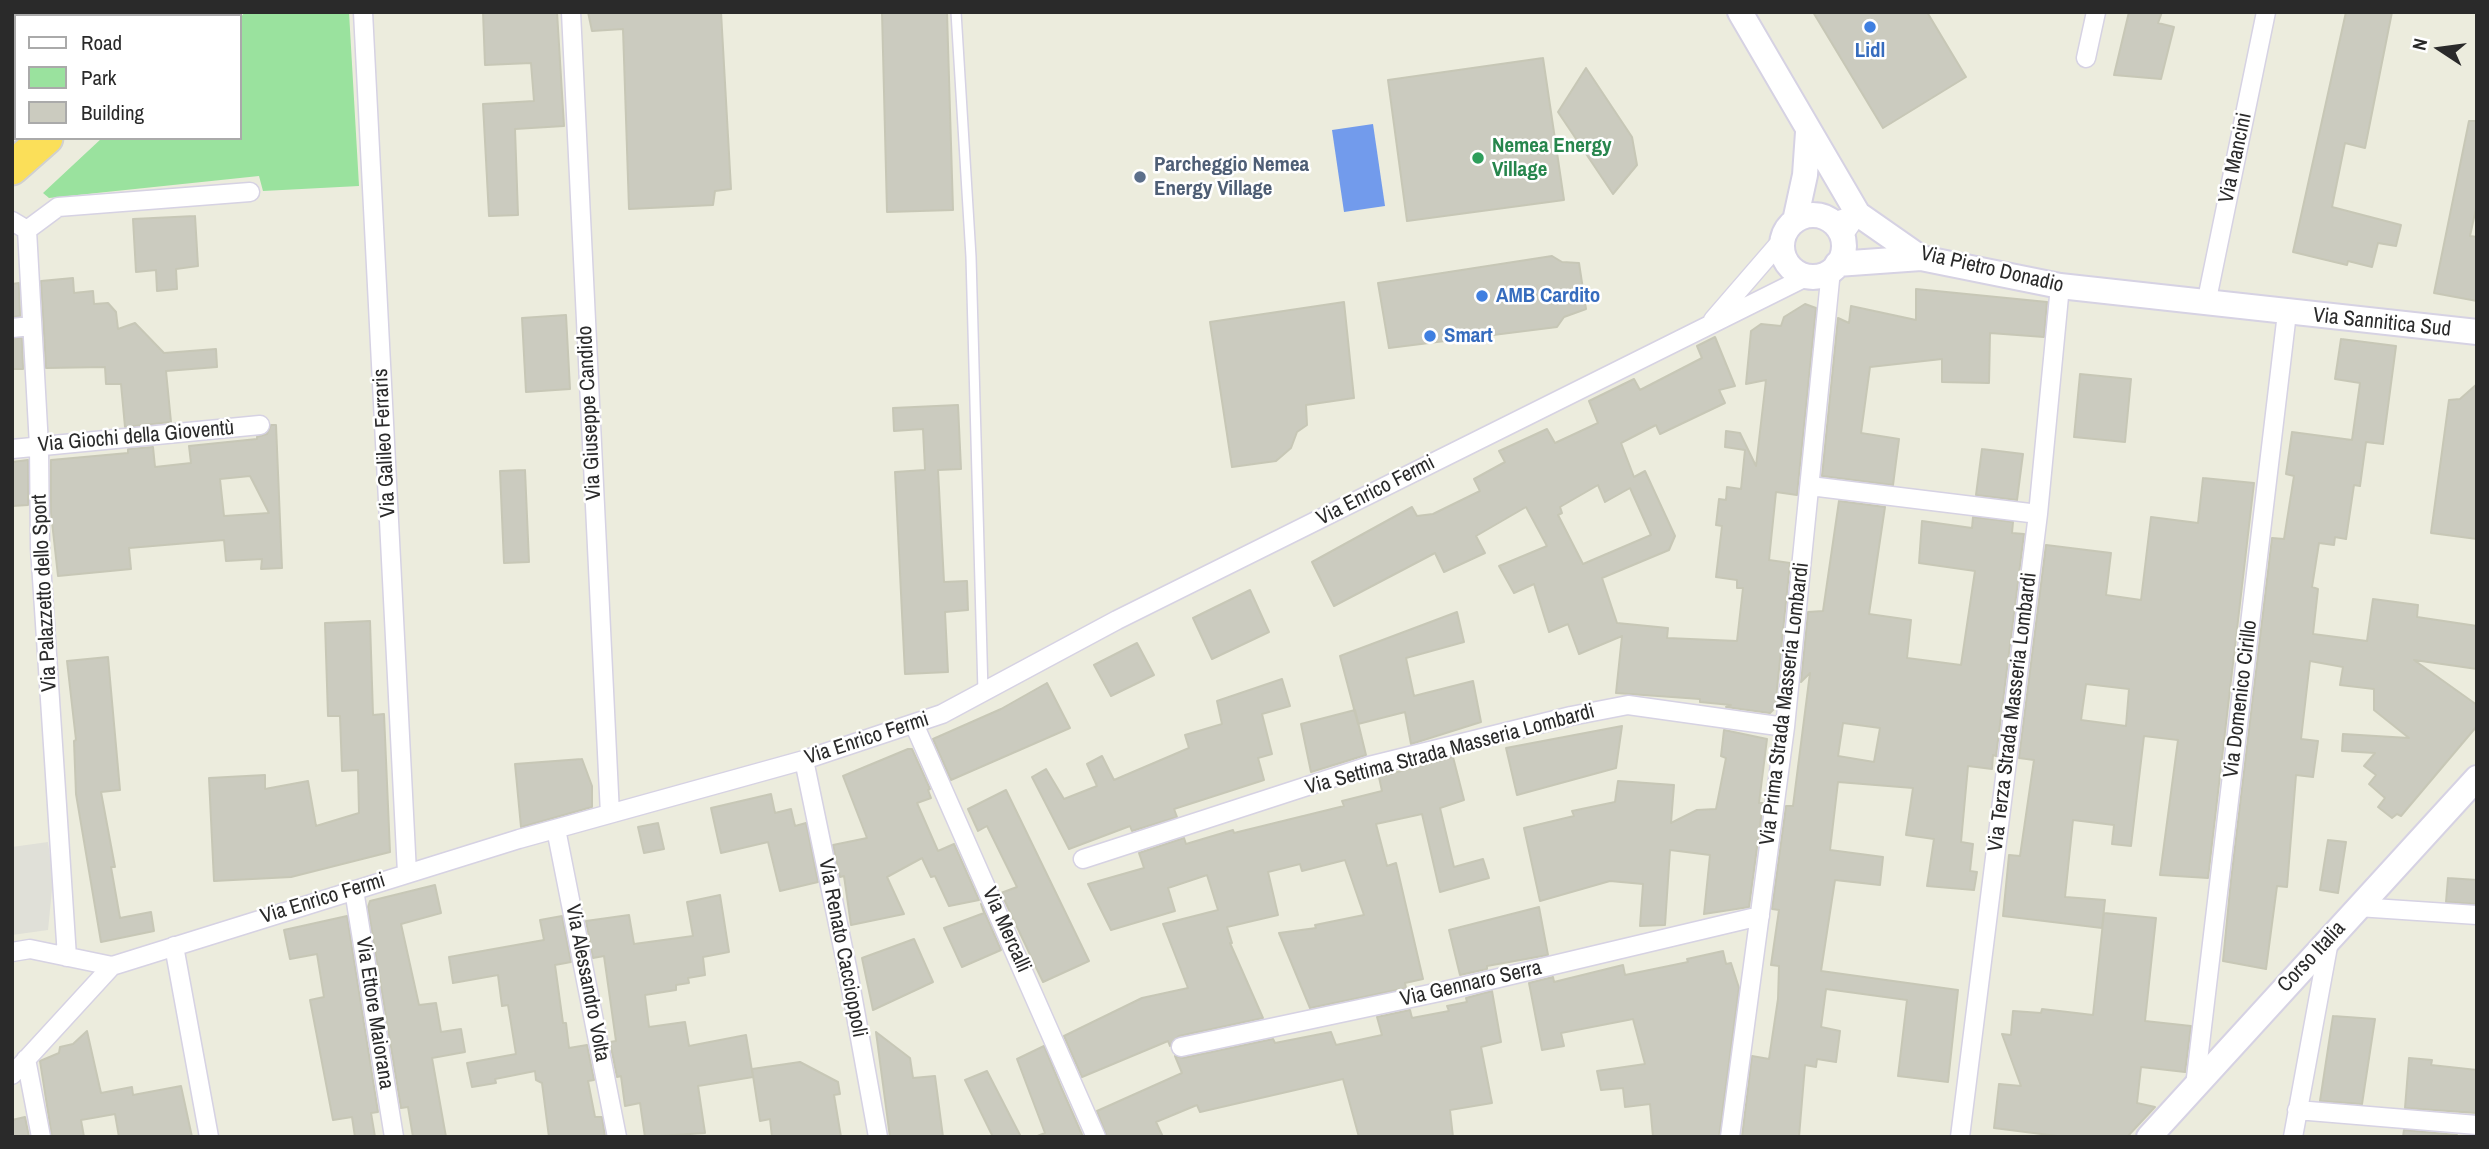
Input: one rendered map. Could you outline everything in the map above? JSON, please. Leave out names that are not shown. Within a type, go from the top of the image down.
[{"type":"highway","points":[[12,167],[44,140]]},
{"type":"main road","name":"Via Pietro Donadio","points":[[1740,12],[1858,214],[1921,258],[2060,286],[2287,313]]},
{"type":"main road","points":[[1808,132],[1805,175],[1789,230],[1787,263],[1825,270],[1921,258]]},
{"type":"main road","points":[[1789,230],[1818,215],[1837,229],[1843,251],[1825,270]]},
{"type":"main road","name":"Via Sannitica Sud","points":[[2287,313],[2477,332]]},
{"type":"main road","name":"Corso Italia","points":[[2149,1137],[2477,778]]},
{"type":"street","name":"Via Galileo Ferraris","points":[[363,12],[407,873]]},
{"type":"street","name":"Via Giuseppe Candido","points":[[571,12],[610,814]]},
{"type":"street","points":[[2087,58],[2096,12]]},
{"type":"street","name":"Via Mancini","points":[[2206,304],[2266,12]]},
{"type":"street","name":"Via Palazzetto dello Sport","points":[[66,957],[40,548],[39,446],[32,326],[20,225],[58,207],[250,192]]},
{"type":"street","points":[[1837,229],[1858,214]]},
{"type":"street","name":"Via Enrico Fermi","points":[[1706,328],[1789,230]]},
{"type":"street","name":"Via Enrico Fermi","points":[[12,1075],[112,966],[407,873],[804,760],[942,714],[1129,614],[1825,270]]},
{"type":"street","name":"Via Prima Strada Masseria Lombardi","points":[[1730,1137],[1785,727],[1810,486],[1825,270]]},
{"type":"street","name":"Via Terza Strada Masseria Lombardi","points":[[1960,1137],[2038,514],[2060,286]]},
{"type":"street","name":"Via Domenico Cirillo","points":[[2195,1086],[2287,313]]},
{"type":"street","points":[[12,328],[32,326]]},
{"type":"street","name":"Via Giochi della Gioventù","points":[[12,449],[260,425]]},
{"type":"street","points":[[1810,486],[2038,514]]},
{"type":"street","name":"Via Settima Strada Masseria Lombardi","points":[[1083,859],[1369,766],[1628,705],[1785,727]]},
{"type":"street","name":"Via Mercalli","points":[[914,724],[1096,1137]]},
{"type":"street","name":"Via Renato Caccioppoli","points":[[804,760],[848,972],[878,1137]]},
{"type":"street","name":"Via Alessandro Volta","points":[[556,829],[617,1137]]},
{"type":"street","name":"Via Ettore Maiorana","points":[[354,890],[394,1137]]},
{"type":"street","points":[[2358,907],[2477,915]]},
{"type":"street","name":"Via Gennaro Serra","points":[[1181,1047],[1444,991],[1760,916]]},
{"type":"street","points":[[2293,1137],[2329,937]]},
{"type":"street","points":[[174,946],[209,1137]]},
{"type":"street","points":[[12,952],[30,949],[112,966]]},
{"type":"street","points":[[26,1059],[41,1137]]},
{"type":"street","points":[[2297,1110],[2477,1125]]},
{"type":"lane","points":[[956,12],[971,257],[983,692]]},
{"type":"green space","points":[[245,12],[349,12],[359,186],[263,191],[259,176],[49,198],[43,193],[100,140],[242,140],[242,16]]},
{"type":"shaded area","points":[[48,842],[53,879],[48,930],[12,935],[12,847]]},
{"type":"water","points":[[1373,124],[1385,206],[1344,212],[1332,130]]},
{"type":"building","points":[[483,12],[557,12],[564,126],[515,129],[518,215],[489,216],[483,104],[534,101],[531,63],[485,65]]},
{"type":"building","points":[[588,12],[721,12],[731,189],[715,191],[713,205],[629,209],[623,29],[592,31]]},
{"type":"building","points":[[882,12],[947,12],[953,210],[887,212]]},
{"type":"building","points":[[1813,12],[1927,12],[1966,77],[1883,128]]},
{"type":"building","points":[[2129,12],[2162,12],[2158,23],[2174,27],[2161,79],[2114,75]]},
{"type":"building","points":[[2346,12],[2392,12],[2365,148],[2345,143],[2332,207],[2401,225],[2396,246],[2378,243],[2372,267],[2348,261],[2347,265],[2293,252]]},
{"type":"building","name":"Nemea Energy Village","points":[[1543,58],[1564,200],[1407,221],[1388,80]]},
{"type":"building","points":[[1586,68],[1632,137],[1637,165],[1613,194],[1558,112]]},
{"type":"building","points":[[2469,121],[2477,121],[2477,204],[2470,236],[2477,237],[2477,301],[2434,293]]},
{"type":"building","points":[[195,216],[198,266],[176,269],[177,289],[157,291],[156,270],[136,272],[133,219]]},
{"type":"building","name":"AMB Cardito","points":[[1552,256],[1562,262],[1579,263],[1586,309],[1564,317],[1557,327],[1389,348],[1378,283]]},
{"type":"building","points":[[73,278],[74,293],[93,291],[94,304],[108,303],[116,312],[118,329],[135,323],[164,353],[216,349],[217,367],[166,371],[171,422],[125,427],[121,384],[106,384],[105,367],[46,368],[41,281]]},
{"type":"building","points":[[19,283],[20,316],[12,317],[12,284]]},
{"type":"building","points":[[1916,289],[2047,302],[2044,337],[1990,333],[1989,383],[1942,382],[1942,359],[1870,367],[1861,433],[1899,439],[1893,485],[1822,476],[1838,318],[1849,323],[1851,306],[1916,320]]},
{"type":"building","points":[[1344,302],[1354,398],[1306,405],[1307,425],[1297,432],[1291,448],[1276,461],[1232,467],[1210,322]]},
{"type":"building","points":[[1805,304],[1816,308],[1797,495],[1776,492],[1769,560],[1790,563],[1775,708],[1770,713],[1700,702],[1700,699],[1616,693],[1622,636],[1579,654],[1568,624],[1549,632],[1534,584],[1514,593],[1499,566],[1547,546],[1526,507],[1476,536],[1485,553],[1444,572],[1435,553],[1334,606],[1312,562],[1412,507],[1417,516],[1433,514],[1480,491],[1474,479],[1505,462],[1499,451],[1547,429],[1555,443],[1598,423],[1589,401],[1634,379],[1640,390],[1702,358],[1697,346],[1715,337],[1735,386],[1719,390],[1725,403],[1660,434],[1656,425],[1621,443],[1634,477],[1645,471],[1675,536],[1669,550],[1602,578],[1617,623],[1668,628],[1667,638],[1737,641],[1743,588],[1737,588],[1737,580],[1716,577],[1722,526],[1716,525],[1719,499],[1726,500],[1727,487],[1741,489],[1745,450],[1725,447],[1726,431],[1740,433],[1756,466],[1766,380],[1746,384],[1751,331],[1761,324],[1781,326],[1784,317]],"holes":[[[1598,485],[1605,502],[1630,488],[1651,535],[1583,564],[1558,515],[1562,513],[1560,507]]]},
{"type":"building","points":[[566,315],[570,389],[526,392],[522,318]]},
{"type":"building","points":[[22,338],[23,369],[12,369],[12,339]]},
{"type":"building","points":[[2341,339],[2396,346],[2383,444],[2366,442],[2360,486],[2354,485],[2346,539],[2335,537],[2334,545],[2319,543],[2312,587],[2318,589],[2313,634],[2367,641],[2373,599],[2418,605],[2417,617],[2477,626],[2477,669],[2414,660],[2477,705],[2477,726],[2401,816],[2397,814],[2392,818],[2378,807],[2385,798],[2369,784],[2376,775],[2364,766],[2375,753],[2342,751],[2343,734],[2409,738],[2374,710],[2374,689],[2340,685],[2343,667],[2310,661],[2301,739],[2318,741],[2313,777],[2296,775],[2287,887],[2277,886],[2266,969],[2223,961],[2231,880],[2272,538],[2284,539],[2294,476],[2286,474],[2292,432],[2352,440],[2360,383],[2335,379]]},
{"type":"building","points":[[2080,374],[2131,379],[2125,442],[2074,437]]},
{"type":"building","points":[[2477,384],[2477,539],[2431,533],[2449,400],[2460,399]]},
{"type":"building","points":[[958,405],[961,469],[938,470],[944,582],[967,581],[968,610],[945,612],[948,672],[905,674],[895,472],[925,470],[923,429],[894,431],[893,408]]},
{"type":"building","points":[[271,425],[276,425],[282,568],[261,569],[262,559],[226,561],[224,540],[129,548],[131,569],[58,576],[51,513],[51,460],[128,453],[128,449],[153,447],[155,467],[191,463],[189,446],[257,439],[267,434]],"holes":[[[250,476],[269,513],[224,516],[220,479]]]},
{"type":"building","points":[[1982,449],[2023,454],[2017,500],[1976,495]]},
{"type":"building","points":[[28,460],[28,505],[12,506],[12,462]]},
{"type":"building","points":[[525,470],[529,562],[504,563],[500,471]]},
{"type":"building","points":[[2203,478],[2254,483],[2208,878],[2160,875],[2178,740],[2144,736],[2131,846],[2112,844],[2114,825],[2073,820],[2065,897],[2105,900],[2102,928],[2003,916],[2009,855],[2020,856],[2034,760],[2019,758],[2046,545],[2111,553],[2106,595],[2141,600],[2151,517],[2198,523]],"holes":[[[2086,684],[2129,689],[2126,726],[2081,720]]]},
{"type":"building","points":[[1839,501],[1885,507],[1869,614],[1911,620],[1907,658],[1961,665],[1975,571],[1919,563],[1922,521],[1972,528],[1973,517],[2013,522],[2012,533],[2024,534],[1996,756],[1993,755],[1992,769],[1968,766],[1961,842],[1973,844],[1970,871],[1977,872],[1974,890],[1927,886],[1934,839],[1906,835],[1913,788],[1838,782],[1830,850],[1883,857],[1880,885],[1835,880],[1821,971],[1958,990],[1948,1082],[1898,1076],[1907,1000],[1826,989],[1821,1027],[1840,1031],[1836,1062],[1817,1059],[1816,1067],[1805,1065],[1799,1137],[1742,1137],[1752,1056],[1769,1059],[1778,999],[1779,966],[1771,965],[1779,910],[1772,909],[1786,806],[1793,806],[1810,673],[1801,682],[1808,612],[1823,611]],"holes":[[[1843,723],[1880,728],[1874,762],[1838,756]]]},
{"type":"building","points":[[1250,590],[1269,632],[1212,659],[1193,618]]},
{"type":"building","points":[[1457,612],[1464,642],[1406,658],[1414,696],[1473,681],[1481,722],[1411,744],[1405,712],[1358,724],[1340,656]]},
{"type":"building","points":[[370,621],[373,715],[384,714],[390,852],[291,877],[214,881],[209,778],[265,775],[265,789],[308,781],[316,826],[359,813],[358,770],[342,771],[340,716],[328,716],[325,623]]},
{"type":"building","points":[[1137,643],[1154,675],[1111,696],[1094,665]]},
{"type":"building","points":[[108,657],[120,790],[101,792],[115,867],[111,867],[120,918],[151,912],[154,931],[101,942],[76,794],[76,740],[67,661]]},
{"type":"building","points":[[1282,679],[1290,706],[1262,714],[1272,754],[1258,758],[1264,780],[1174,809],[1177,817],[1132,831],[1130,826],[1069,849],[1032,777],[1046,769],[1064,799],[1097,786],[1087,764],[1102,756],[1114,780],[1189,748],[1185,735],[1222,724],[1217,701]]},
{"type":"building","points":[[1047,683],[1070,728],[951,780],[933,739],[1001,709]]},
{"type":"building","points":[[1355,710],[1366,755],[1311,772],[1301,724]]},
{"type":"building","points":[[1622,726],[1616,768],[1517,795],[1506,748]]},
{"type":"building","points":[[1724,730],[1767,739],[1759,803],[1763,803],[1749,907],[1704,914],[1710,855],[1670,850],[1665,925],[1640,926],[1643,884],[1610,881],[1540,901],[1524,828],[1574,816],[1572,811],[1615,802],[1618,781],[1674,785],[1671,823],[1697,810],[1716,809],[1726,758],[1721,756]]},
{"type":"building","points":[[912,749],[930,789],[931,798],[917,803],[938,851],[954,844],[979,900],[949,906],[935,876],[931,877],[922,858],[887,877],[904,914],[851,925],[844,876],[840,877],[833,845],[867,838],[843,776]]},
{"type":"building","points":[[1453,757],[1464,800],[1440,808],[1454,867],[1483,859],[1489,878],[1440,892],[1422,814],[1376,824],[1387,866],[1396,863],[1423,979],[1405,983],[1406,988],[1310,1008],[1279,933],[1316,928],[1315,925],[1364,915],[1345,860],[1302,871],[1300,864],[1268,872],[1278,915],[1227,927],[1230,943],[1263,1018],[1179,1036],[1170,1046],[1168,1041],[1082,1077],[1064,1036],[1142,998],[1188,988],[1163,924],[1218,910],[1207,875],[1168,888],[1175,911],[1111,930],[1088,884],[1144,868],[1139,853],[1184,838],[1186,844],[1233,830],[1234,833],[1344,806],[1342,801],[1382,791],[1379,777]]},
{"type":"building","points":[[582,759],[592,786],[592,807],[521,827],[515,764]]},
{"type":"building","points":[[1006,790],[1089,961],[1043,982],[1001,893],[1017,887],[987,826],[978,831],[968,809]]},
{"type":"building","points":[[771,794],[775,813],[791,809],[795,826],[806,823],[818,882],[780,891],[768,842],[721,853],[711,808]]},
{"type":"building","points":[[658,823],[664,849],[644,853],[638,827]]},
{"type":"building","points":[[2328,840],[2346,842],[2338,893],[2320,890]]},
{"type":"building","points":[[2448,878],[2477,880],[2477,904],[2446,902]]},
{"type":"building","points":[[435,885],[441,913],[401,924],[419,1005],[436,1003],[441,1032],[461,1029],[465,1052],[432,1058],[446,1137],[413,1137],[408,1107],[401,1108],[368,907],[370,901]]},
{"type":"building","points":[[720,895],[729,952],[703,957],[705,975],[688,978],[689,983],[676,985],[676,990],[645,995],[649,1027],[685,1022],[689,1046],[746,1035],[753,1077],[698,1086],[705,1133],[645,1137],[640,1103],[625,1106],[621,1076],[617,1077],[610,1042],[616,1041],[604,956],[593,958],[586,921],[629,915],[634,944],[693,936],[687,902]]},
{"type":"building","points":[[981,904],[1001,950],[962,967],[944,928],[984,913]]},
{"type":"building","points":[[1539,907],[1548,955],[1487,966],[1487,969],[1460,975],[1449,930]]},
{"type":"building","points":[[2104,913],[2156,918],[2145,1021],[2191,1026],[2185,1072],[2141,1067],[2137,1103],[2155,1107],[2127,1137],[2065,1137],[1994,1128],[1999,1084],[2021,1086],[2002,1034],[2011,1035],[2013,1011],[2041,1013],[2042,1009],[2093,1015]]},
{"type":"building","points":[[347,916],[378,1112],[371,1113],[375,1137],[355,1137],[352,1117],[333,1120],[310,1000],[324,997],[317,954],[290,959],[284,930]]},
{"type":"building","points":[[562,916],[571,962],[555,965],[563,1023],[566,1023],[569,1048],[587,1045],[594,1080],[588,1081],[595,1117],[602,1117],[605,1137],[549,1137],[542,1083],[536,1080],[535,1071],[472,1087],[467,1063],[516,1054],[508,1005],[502,1006],[498,975],[453,983],[449,957],[544,940],[540,920]]},
{"type":"building","points":[[914,939],[933,982],[873,1010],[862,958]]},
{"type":"building","points":[[1723,951],[1726,964],[1731,963],[1739,988],[1719,1137],[1653,1137],[1650,1104],[1625,1107],[1623,1088],[1601,1090],[1597,1071],[1645,1064],[1633,1019],[1561,1033],[1564,1046],[1542,1050],[1529,983],[1553,977],[1554,982],[1623,965],[1625,975],[1688,962],[1687,959]]},
{"type":"building","points":[[1492,991],[1501,1042],[1481,1047],[1492,1103],[1450,1110],[1453,1137],[1359,1137],[1343,1079],[1200,1112],[1197,1105],[1156,1122],[1163,1137],[1107,1137],[1097,1111],[1182,1073],[1175,1056],[1183,1058],[1273,1039],[1275,1043],[1331,1032],[1336,1045],[1382,1035],[1377,1017],[1410,1010],[1412,1018],[1449,1011],[1447,1006],[1467,1002],[1466,998]]},
{"type":"building","points":[[2333,1016],[2375,1019],[2362,1104],[2320,1101]]},
{"type":"building","points":[[87,1031],[101,1093],[132,1087],[133,1095],[181,1086],[192,1137],[119,1137],[115,1114],[81,1120],[84,1137],[52,1137],[40,1061],[59,1053],[60,1047],[73,1044]]},
{"type":"building","points":[[876,1032],[910,1058],[913,1078],[935,1076],[943,1137],[890,1137]]},
{"type":"building","points":[[1044,1046],[1083,1137],[1035,1137],[1045,1133],[1017,1059]]},
{"type":"building","points":[[2409,1058],[2432,1060],[2431,1065],[2477,1070],[2477,1113],[2405,1108]]},
{"type":"building","points":[[800,1062],[838,1082],[840,1094],[834,1095],[841,1137],[772,1137],[770,1119],[760,1121],[752,1069]]},
{"type":"building","points":[[987,1071],[1021,1137],[993,1137],[965,1080]]},
{"type":"building","points":[[25,1117],[29,1137],[12,1137],[12,1120]]},
{"type":"building","points":[[2404,1130],[2457,1135],[2457,1137],[2403,1137]]},
{"type":"place","name":"Lidl","points":[[1870,27]]},
{"type":"place","name":"Nemea Energy Village","points":[[1478,158]]},
{"type":"place","name":"Parcheggio Nemea Energy Village","points":[[1140,177]]},
{"type":"place","name":"AMB Cardito","points":[[1482,296]]},
{"type":"place","name":"Smart","points":[[1430,336]]}]
